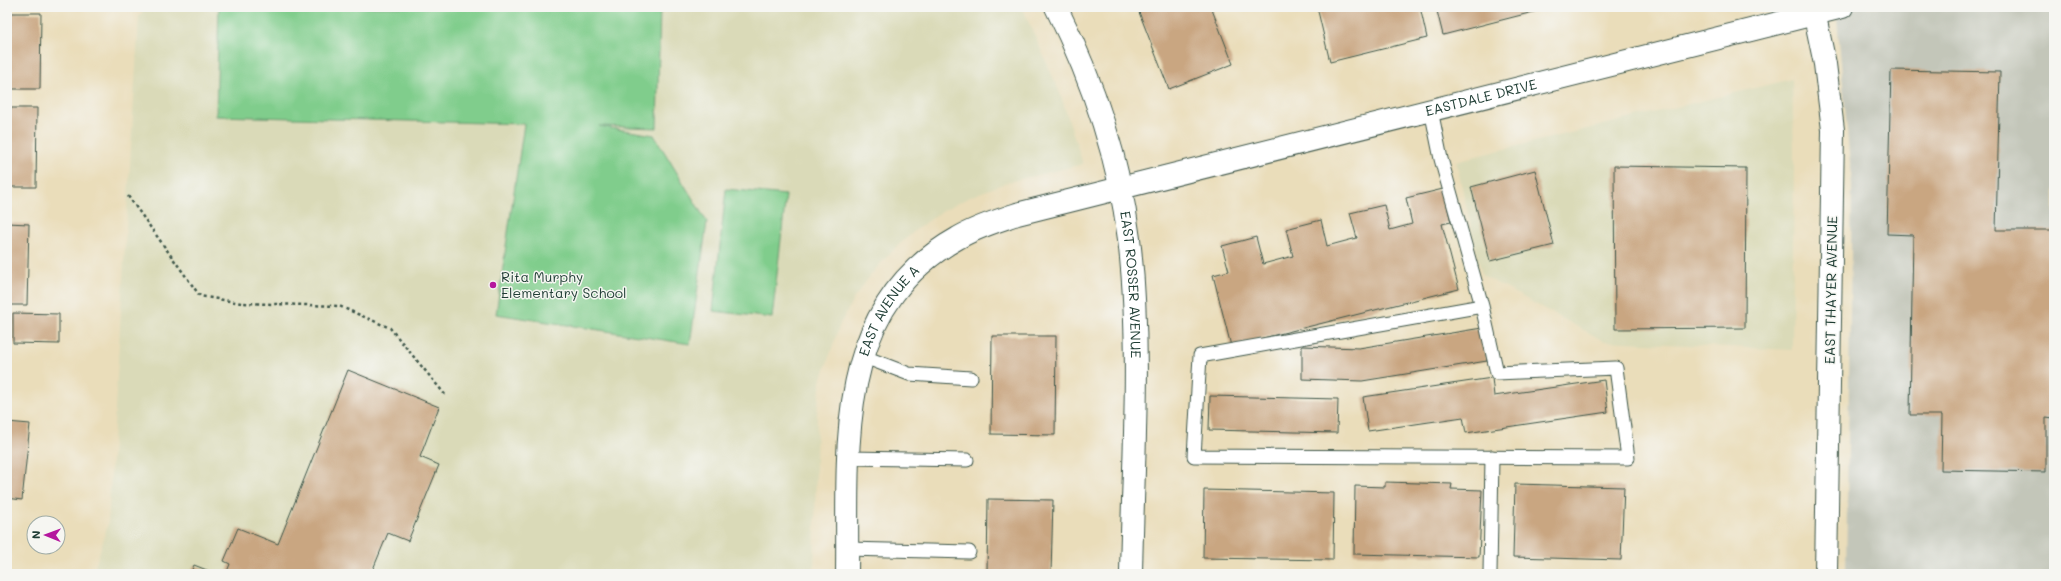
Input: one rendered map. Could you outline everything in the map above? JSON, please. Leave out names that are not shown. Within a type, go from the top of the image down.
[{"type":"street","name":"EAST ROSSER AVENUE","points":[[1056,7],[1082,65],[1109,142],[1120,188],[1129,238],[1136,333],[1131,574]]},
{"type":"street","name":"EASTDALE DRIVE","points":[[1120,188],[1431,110],[1814,10],[1842,7]]},
{"type":"street","name":"EAST THAYER AVENUE","points":[[1814,10],[1825,64],[1833,130],[1826,574]]},
{"type":"street","name":"EAST AVENUE A","points":[[846,574],[849,458],[853,393],[862,356],[877,318],[896,289],[928,258],[958,238],[987,224],[1017,214],[1120,188]]},
{"type":"lane","points":[[1431,110],[1441,159],[1482,306],[1497,373],[1616,368],[1628,458],[1194,456],[1200,356],[1482,306]]},
{"type":"lane","points":[[862,356],[909,374],[971,378]]},
{"type":"lane","points":[[849,458],[967,460]]},
{"type":"lane","points":[[1490,574],[1492,458]]},
{"type":"lane","points":[[847,549],[969,552]]},
{"type":"path","points":[[128,196],[200,296],[241,303],[339,306],[390,328],[447,397]]},
{"type":"shaded area","name":"Rita Murphy Elementary School","points":[[145,7],[1022,7],[1060,93],[1083,164],[1005,183],[972,196],[944,210],[917,229],[894,249],[873,272],[854,298],[840,324],[821,381],[817,413],[814,574],[93,574],[108,524],[139,17]]},
{"type":"shaded area","points":[[1836,7],[2054,7],[2054,574],[1846,574],[1852,186]]},
{"type":"shaded area","points":[[1792,79],[1794,152],[1792,350],[1604,341],[1482,275],[1456,161]]},
{"type":"green space","points":[[219,7],[660,7],[657,128],[599,126],[654,135],[707,222],[690,344],[496,314],[524,124],[216,116]]},
{"type":"green space","points":[[726,189],[786,195],[772,318],[713,311]]},
{"type":"building","points":[[1137,7],[1211,7],[1233,64],[1169,89]]},
{"type":"building","points":[[1317,7],[1420,7],[1427,38],[1330,62]]},
{"type":"building","points":[[1436,7],[1540,7],[1541,10],[1443,35]]},
{"type":"building","points":[[7,13],[41,13],[40,89],[7,89]]},
{"type":"building","points":[[1891,70],[2000,72],[1996,230],[2054,230],[2054,418],[2046,417],[2046,472],[1941,470],[1942,415],[1910,415],[1913,235],[1887,234]]},
{"type":"building","points":[[7,108],[37,108],[36,187],[7,187]]},
{"type":"building","points":[[1614,166],[1746,168],[1745,328],[1615,329]]},
{"type":"building","points":[[1535,170],[1554,245],[1490,261],[1471,187]]},
{"type":"building","points":[[1443,189],[1451,222],[1442,224],[1459,289],[1231,346],[1213,275],[1229,271],[1222,246],[1256,237],[1263,264],[1293,256],[1286,229],[1321,220],[1327,246],[1357,238],[1350,213],[1384,205],[1390,230],[1412,224],[1406,198]]},
{"type":"building","points":[[7,223],[29,224],[27,305],[7,305]]},
{"type":"building","points":[[13,313],[59,314],[59,344],[13,343]]},
{"type":"building","points":[[1482,328],[1487,361],[1362,381],[1302,379],[1302,346],[1359,348]]},
{"type":"building","points":[[992,336],[1056,336],[1055,435],[991,434]]},
{"type":"building","points":[[348,370],[439,407],[420,457],[439,465],[408,541],[388,533],[371,574],[226,574],[230,564],[224,561],[238,528],[278,544]]},
{"type":"building","points":[[1492,378],[1494,396],[1604,380],[1608,412],[1466,433],[1463,417],[1368,431],[1363,397]]},
{"type":"building","points":[[1210,396],[1338,399],[1337,433],[1209,430]]},
{"type":"building","points":[[7,422],[30,424],[22,500],[7,498]]},
{"type":"building","points":[[1385,482],[1452,484],[1451,489],[1482,490],[1479,557],[1354,554],[1355,486],[1385,487]]},
{"type":"building","points":[[1515,484],[1624,487],[1621,560],[1513,557]]},
{"type":"building","points":[[1204,490],[1334,493],[1333,560],[1203,558]]},
{"type":"building","points":[[988,499],[1053,500],[1051,574],[987,574]]},
{"type":"building","points":[[194,565],[217,574],[190,574]]},
{"type":"place","name":"Rita Murphy Elementary School","points":[[493,285]]}]
